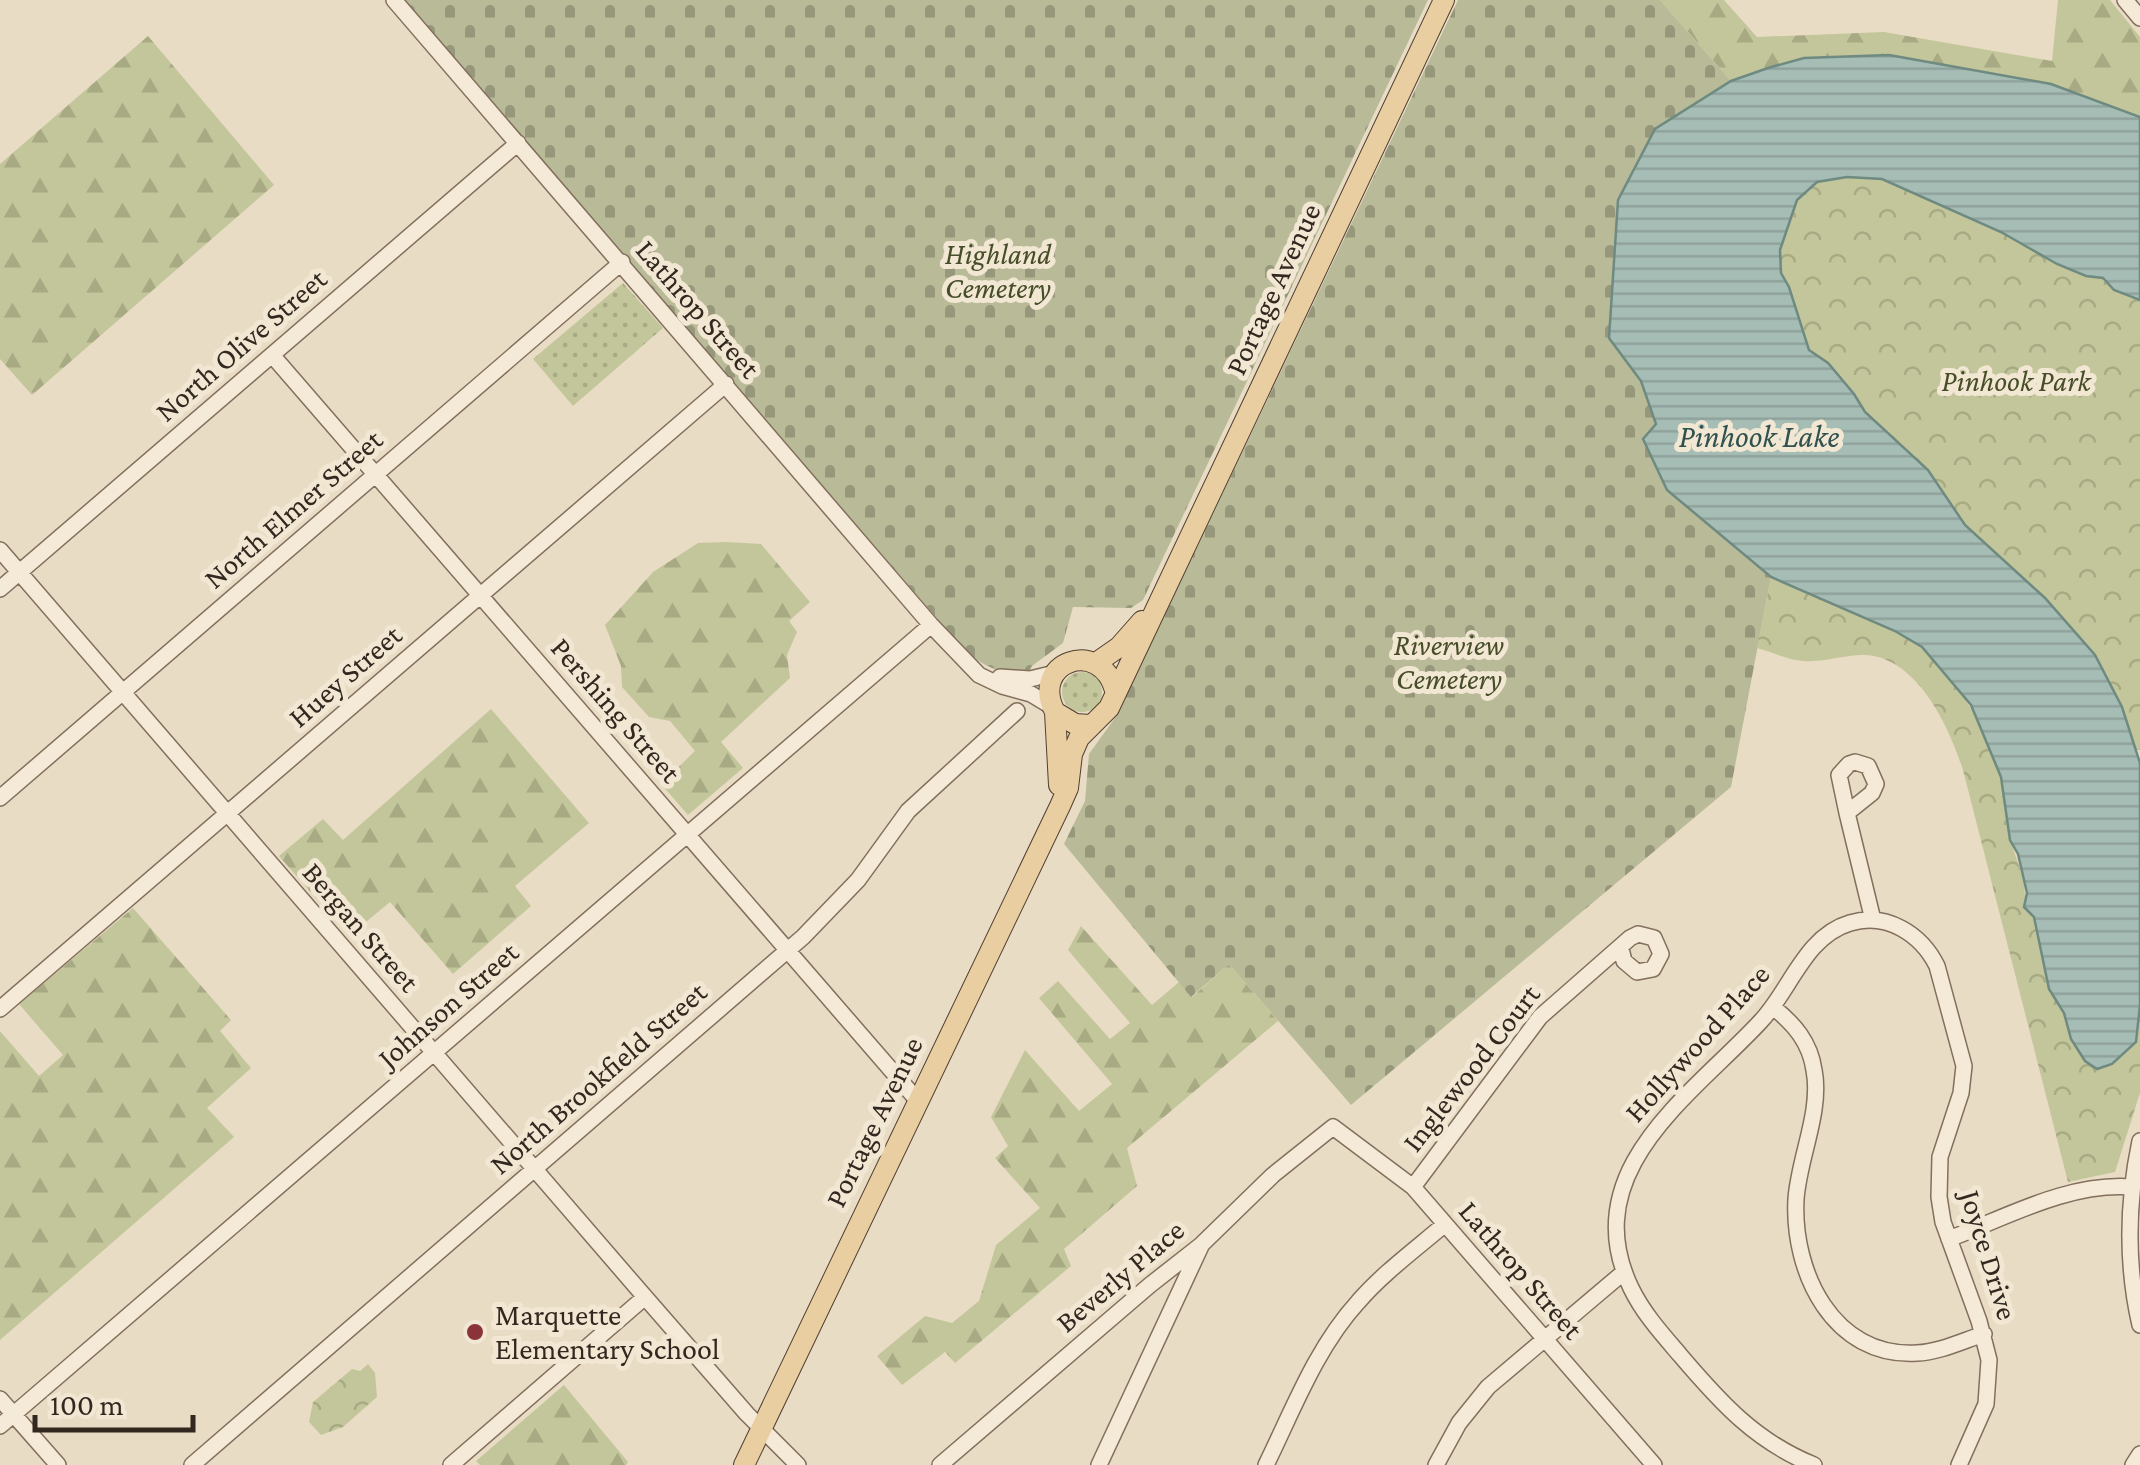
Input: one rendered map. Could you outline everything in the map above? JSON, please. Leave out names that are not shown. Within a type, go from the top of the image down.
[{"type":"main road","name":"Portage Avenue","points":[[1115,690],[1444,0]]},
{"type":"main road","name":"Portage Avenue","points":[[1096,663],[1119,647],[1156,604]]},
{"type":"main road","points":[[1073,661],[1096,663],[1112,680],[1115,690],[1105,714],[1090,725],[1074,724],[1053,709],[1048,689],[1055,673],[1073,661]]},
{"type":"main road","name":"Portage Avenue","points":[[1053,709],[1060,806]]},
{"type":"main road","name":"Portage Avenue","points":[[744,1465],[1060,806],[1068,788],[1076,744],[1090,725]]},
{"type":"street","name":"Lathrop Street","points":[[394,0],[960,655],[979,675],[1031,694],[1053,709]]},
{"type":"street","points":[[2125,0],[2140,18]]},
{"type":"street","name":"North Olive Street","points":[[0,589],[518,143]]},
{"type":"street","name":"North Elmer Street","points":[[0,798],[622,262]]},
{"type":"street","name":"Pershing Street","points":[[272,355],[918,1101]]},
{"type":"street","name":"Huey Street","points":[[0,1009],[726,384]]},
{"type":"street","name":"Bergan Street","points":[[0,550],[645,1298],[798,1465]]},
{"type":"street","name":"Johnson Street","points":[[0,1426],[932,624]]},
{"type":"street","name":"Lathrop Street","points":[[960,655],[1000,677],[1030,679],[1055,673]]},
{"type":"street","name":"North Brookfield Street","points":[[192,1465],[788,951],[840,900],[918,800],[1018,711]]},
{"type":"street","points":[[1847,812],[1873,920]]},
{"type":"street","name":"Hollywood Place","points":[[1624,1272],[1618,1220],[1624,1183],[1636,1154],[1654,1128],[1773,1007],[1822,938],[1846,924],[1873,920]]},
{"type":"street","name":"Joyce Drive","points":[[1873,920],[1902,928],[1931,954],[1962,1057],[1962,1093],[1946,1134],[1938,1176],[1943,1222],[1984,1334],[1989,1360],[1986,1404],[1960,1465]]},
{"type":"street","name":"Inglewood Court","points":[[1413,1187],[1540,1016],[1621,948]]},
{"type":"street","points":[[1773,1007],[1804,1040],[1814,1068],[1815,1092],[1796,1211],[1802,1256],[1826,1312],[1872,1346],[1904,1353],[1936,1350],[1984,1334]]},
{"type":"street","name":"Lathrop Street","points":[[1333,1126],[1413,1187],[1647,1462]]},
{"type":"street","name":"Beverly Place","points":[[940,1465],[1201,1245],[1333,1126]]},
{"type":"street","points":[[2140,1141],[2128,1238],[2140,1326]]},
{"type":"street","points":[[1949,1239],[2076,1191],[2110,1185],[2132,1187]]},
{"type":"street","points":[[1266,1465],[1318,1358],[1348,1313],[1445,1224]]},
{"type":"street","points":[[1100,1465],[1201,1245]]},
{"type":"street","points":[[1436,1465],[1472,1404],[1624,1272],[1650,1319],[1733,1415],[1772,1445],[1814,1465]]},
{"type":"street","points":[[450,1465],[645,1298]]},
{"type":"street","points":[[0,1399],[58,1465]]},
{"type":"street","points":[[2133,1465],[2140,1454]]},
{"type":"green space","name":"Highland Cemetery","points":[[403,0],[1428,0],[1143,600],[1131,608],[1073,607],[1063,643],[1032,666],[1027,675],[994,669],[966,652]]},
{"type":"green space","name":"Riverview Cemetery","points":[[1458,0],[1660,0],[1731,81],[1655,129],[1609,338],[1641,381],[1656,424],[1667,490],[1771,577],[1731,787],[1351,1105],[1229,964],[1191,997],[1064,844],[1085,801],[1089,754],[1117,715]]},
{"type":"green space","points":[[1660,0],[1724,0],[1757,37],[1884,32],[2052,61],[2058,0],[2110,0],[2140,37],[2140,117],[2050,84],[1889,55],[1768,68],[1731,81]]},
{"type":"green space","points":[[148,36],[274,185],[32,395],[0,359],[0,164]]},
{"type":"green space","name":"Pinhook Park","points":[[1847,177],[1882,179],[2001,232],[2057,264],[2086,276],[2103,277],[2114,290],[2140,300],[2140,750],[2135,749],[2122,707],[2095,655],[2045,598],[1965,525],[1928,470],[1865,412],[1828,363],[1809,350],[1781,273],[1780,250],[1797,200],[1817,182]]},
{"type":"green space","points":[[623,283],[663,328],[573,406],[533,359]]},
{"type":"green space","points":[[698,543],[761,544],[810,602],[789,621],[797,632],[787,655],[790,678],[721,742],[743,768],[688,815],[661,784],[695,751],[670,721],[649,717],[622,687],[621,666],[605,625],[653,572]]},
{"type":"green space","points":[[1771,577],[1851,609],[1912,640],[1937,662],[1971,709],[1996,762],[2009,833],[2023,879],[2024,907],[2034,917],[2049,989],[2064,1013],[2071,1039],[2136,1042],[2140,1005],[2140,1093],[2115,1172],[2068,1182],[1963,770],[1942,719],[1920,686],[1891,662],[1865,655],[1803,661],[1757,648]]},
{"type":"green space","points":[[1082,672],[1096,678],[1102,692],[1096,706],[1082,712],[1068,706],[1062,692],[1068,678]]},
{"type":"green space","points":[[491,709],[589,823],[515,886],[531,906],[453,974],[390,902],[349,936],[279,856],[323,819],[343,840]]},
{"type":"green space","points":[[133,908],[231,1020],[220,1031],[251,1068],[207,1108],[234,1137],[0,1340],[0,1031],[39,1076],[63,1055],[19,1004]]},
{"type":"green space","points":[[1081,926],[1152,1005],[1179,982],[1192,997],[1229,964],[1278,1021],[1127,1148],[1137,1186],[1064,1249],[1071,1266],[955,1363],[945,1352],[902,1385],[877,1356],[925,1316],[952,1323],[979,1301],[996,1245],[1040,1208],[995,1158],[1008,1146],[991,1117],[1025,1050],[1079,1111],[1112,1084],[1039,998],[1058,981],[1110,1039],[1130,1023],[1068,950]]},
{"type":"green space","points":[[368,1364],[375,1373],[377,1397],[343,1427],[321,1435],[309,1422],[313,1402],[352,1369],[360,1371]]},
{"type":"green space","points":[[564,1385],[628,1462],[626,1465],[480,1465],[476,1461]]},
{"type":"water","name":"Pinhook Lake","points":[[1889,55],[2051,84],[2140,117],[2140,300],[2114,290],[2103,278],[2086,276],[2057,264],[2001,232],[1882,179],[1847,177],[1817,182],[1797,200],[1780,250],[1781,273],[1809,350],[1828,363],[1865,412],[1928,470],[1965,525],[2045,598],[2095,655],[2122,707],[2140,763],[2140,1005],[2136,1042],[2112,1064],[2097,1069],[2085,1061],[2071,1039],[2064,1013],[2049,989],[2034,917],[2024,907],[2027,893],[2018,854],[2010,840],[2001,777],[1971,705],[1922,647],[1895,631],[1771,577],[1667,490],[1643,439],[1656,424],[1641,381],[1609,338],[1618,200],[1655,129],[1731,81],[1768,68],[1804,58]]},
{"type":"place","name":"Marquette Elementary School","points":[[475,1332]]}]
